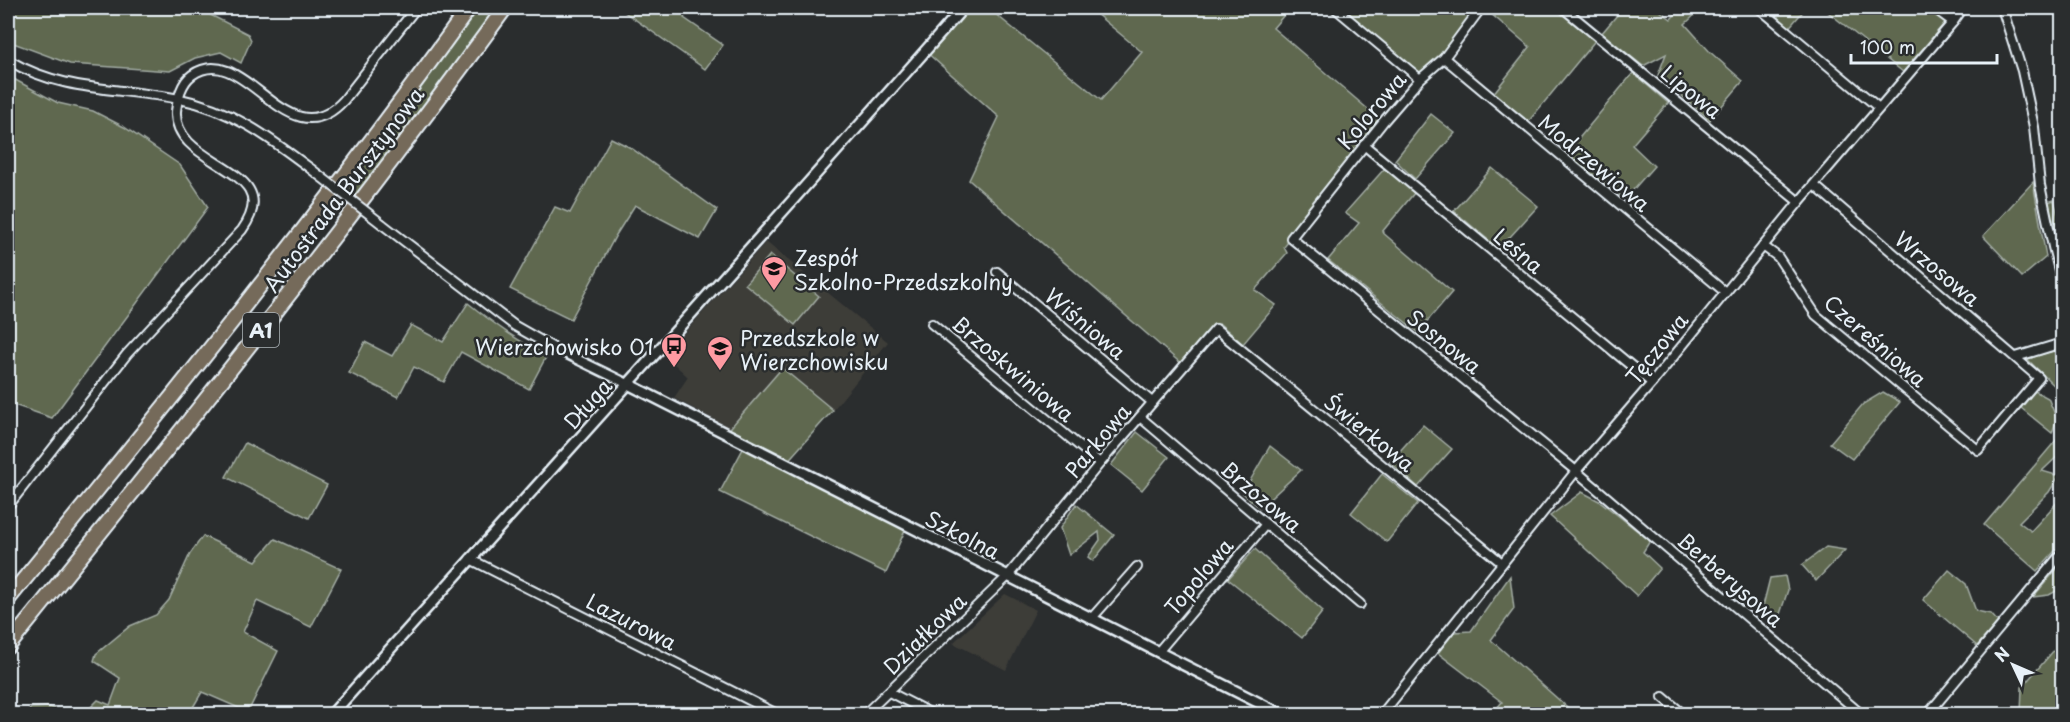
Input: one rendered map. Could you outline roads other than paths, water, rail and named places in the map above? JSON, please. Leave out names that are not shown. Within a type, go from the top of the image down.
[{"type":"highway","name":"Autostrada Bursztynowa","points":[[8,599],[308,224],[469,8]]},
{"type":"highway","name":"Autostrada Bursztynowa","points":[[8,645],[234,365],[405,143],[505,8]]},
{"type":"street","points":[[8,506],[128,354],[242,230],[251,215],[251,198],[242,180],[227,168],[196,151],[184,137],[176,117],[178,99],[190,76],[210,68],[220,68],[238,76],[294,116],[310,118],[327,114],[336,109],[347,97],[416,8]]},
{"type":"street","name":"Długa","points":[[332,714],[963,8]]},
{"type":"street","points":[[1335,8],[1420,79]]},
{"type":"street","name":"Kolorowa","points":[[1291,238],[1364,145],[1420,79],[1444,58],[1481,8]]},
{"type":"street","name":"Lipowa","points":[[1563,8],[1799,202]]},
{"type":"street","points":[[1759,8],[1880,108]]},
{"type":"street","points":[[1934,8],[1953,22]]},
{"type":"street","name":"Tęczowa","points":[[1382,714],[1576,471],[1963,8]]},
{"type":"street","points":[[2002,8],[2024,80],[2034,127],[2040,185],[2062,282]]},
{"type":"street","name":"Modrzewiowa","points":[[1444,58],[1725,292]]},
{"type":"street","points":[[8,60],[40,76],[71,84],[178,99],[207,106],[239,119],[270,138],[515,326],[628,384]]},
{"type":"street","name":"Leśna","points":[[1364,145],[1652,382]]},
{"type":"street","name":"Wrzosowa","points":[[1814,185],[2039,378]]},
{"type":"street","name":"Sosnowa","points":[[1291,238],[1576,471]]},
{"type":"street","name":"Czereśniowa","points":[[1763,246],[1778,257],[1816,315],[1978,450],[2039,378]]},
{"type":"street","name":"Wiśniowa","points":[[997,272],[1152,402]]},
{"type":"street","name":"Brzoskwiniowa","points":[[932,324],[1100,463]]},
{"type":"street","name":"Parkowa","points":[[1007,577],[1100,463],[1216,329]]},
{"type":"street","name":"Świerkowa","points":[[1216,329],[1502,563]]},
{"type":"street","points":[[2016,357],[2062,344]]},
{"type":"street","name":"Szkolna","points":[[628,384],[1281,714]]},
{"type":"street","name":"Brzozowa","points":[[1140,417],[1360,604]]},
{"type":"street","name":"Berberysowa","points":[[1576,471],[1861,714]]},
{"type":"street","name":"Topolowa","points":[[1158,652],[1266,524]]},
{"type":"street","points":[[1928,714],[2062,553]]},
{"type":"street","name":"Lazurowa","points":[[470,559],[777,714]]},
{"type":"street","points":[[1091,619],[1137,567]]},
{"type":"street","name":"Działkowa","points":[[865,714],[1007,577]]},
{"type":"street","points":[[889,692],[932,714]]},
{"type":"street","points":[[1663,697],[1683,714]]},
{"type":"place","name":"Zespół Szkolno-Przedszkolny","points":[[774,292]]},
{"type":"place","name":"Wierzchowisko 01","points":[[674,369]]},
{"type":"place","name":"Przedszkole w Wierzchowisku","points":[[720,372]]}]
